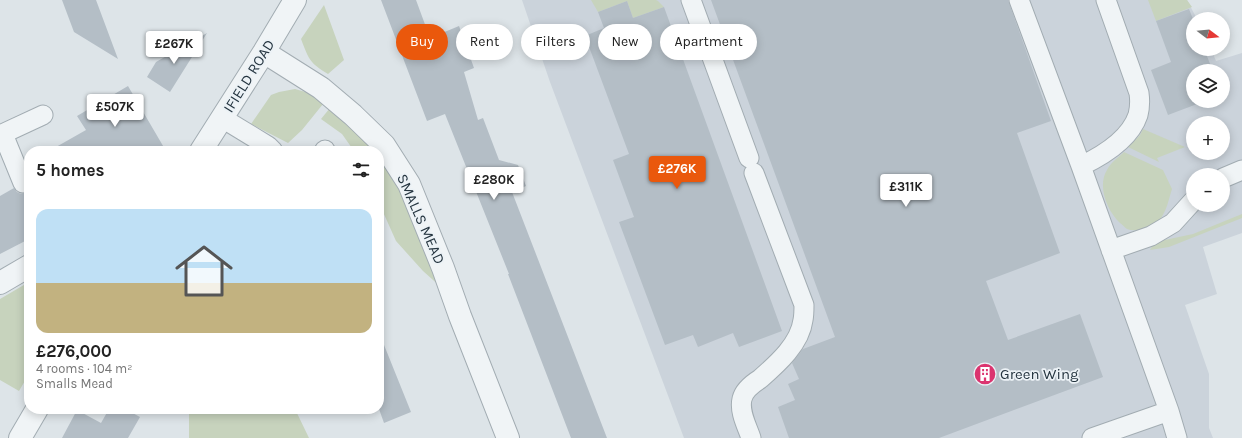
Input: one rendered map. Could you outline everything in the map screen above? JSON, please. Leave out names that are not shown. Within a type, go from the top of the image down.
[{"type":"street","name":"IFIELD ROAD","points":[[204,146],[295,0]]},
{"type":"street","name":"SMALLS MEAD","points":[[264,52],[321,88],[353,115],[384,145],[408,184],[443,268],[460,316],[508,438]]},
{"type":"street","points":[[0,283],[24,269]]},
{"type":"street","points":[[20,438],[35,414]]},
{"type":"lane","points":[[691,0],[804,305],[803,321],[798,337],[787,353],[749,386],[742,399],[742,412],[751,438]]},
{"type":"lane","points":[[1019,0],[1112,250],[1169,411],[1177,438]]},
{"type":"lane","points":[[1081,166],[1095,159],[1121,139],[1135,122],[1140,104],[1139,93],[1106,0]]},
{"type":"lane","points":[[23,183],[1,134],[43,115]]},
{"type":"lane","points":[[222,118],[268,146]]},
{"type":"lane","points":[[1230,175],[1242,170]]},
{"type":"lane","points":[[1112,250],[1151,236],[1173,223],[1186,209]]},
{"type":"lane","points":[[1092,438],[1169,411]]},
{"type":"shaded area","points":[[522,0],[1187,0],[1193,12],[1186,12],[1186,56],[1214,56],[1216,61],[1242,53],[1242,233],[1203,247],[1217,294],[1185,305],[1209,374],[1209,428],[1213,438],[684,438],[542,60],[590,60],[590,24],[530,24]]},
{"type":"green space","points":[[591,0],[656,0],[664,7],[633,18],[627,1],[598,12]]},
{"type":"green space","points":[[1148,0],[1187,0],[1192,7],[1156,21]]},
{"type":"green space","points":[[324,5],[344,60],[328,74],[314,64],[306,52],[301,39]]},
{"type":"green space","points":[[295,89],[309,93],[323,104],[302,130],[288,143],[251,124],[271,95]]},
{"type":"green space","points":[[330,108],[370,146],[350,146],[342,134],[321,119]]},
{"type":"green space","points":[[1143,129],[1185,147],[1157,158],[1159,162],[1128,147],[1140,135]]},
{"type":"green space","points":[[1124,152],[1163,170],[1172,189],[1161,218],[1150,226],[1136,230],[1125,228],[1115,218],[1111,212],[1103,191],[1104,176],[1107,170],[1110,165]]},
{"type":"green space","points":[[384,164],[401,192],[442,288],[423,271],[396,241],[384,214]]},
{"type":"green space","points":[[1242,214],[1242,218],[1169,247],[1150,250],[1154,243],[1193,234]]},
{"type":"green space","points":[[24,285],[24,382],[19,391],[0,380],[0,299]]},
{"type":"green space","points":[[189,414],[297,414],[309,438],[189,438]]},
{"type":"building","points":[[62,0],[96,0],[118,59],[74,32]]},
{"type":"building","points":[[381,0],[416,0],[425,24],[396,24],[396,39]]},
{"type":"building","points":[[711,0],[1008,0],[1051,121],[1017,133],[1060,253],[986,281],[1008,340],[1080,314],[1103,377],[939,438],[789,438],[778,407],[795,400],[788,384],[799,379],[792,363],[803,349],[835,337],[733,60],[757,60],[757,24],[720,24]]},
{"type":"building","points":[[627,1],[633,18],[664,7],[670,24],[660,24],[660,60],[683,60],[782,331],[739,347],[733,333],[698,347],[693,335],[665,345],[619,222],[634,217],[613,160],[629,154],[590,49],[590,34],[598,31],[598,60],[652,60],[652,24],[602,24],[598,12]]},
{"type":"building","points":[[1189,9],[1190,12],[1186,12],[1186,56],[1207,56],[1210,64],[1186,64],[1186,108],[1168,115],[1151,70],[1171,62],[1156,21]]},
{"type":"building","points":[[456,27],[456,60],[471,60],[474,68],[464,72],[478,120],[483,118],[499,160],[518,165],[526,186],[512,192],[607,438],[571,438],[509,274],[445,114],[427,121],[404,60],[448,60],[448,31]]},
{"type":"building","points":[[207,33],[170,92],[147,77],[156,62]]},
{"type":"building","points":[[128,86],[163,146],[58,146],[86,130],[77,116]]},
{"type":"building","points":[[14,188],[17,192],[21,194],[24,193],[24,242],[0,254],[0,196]]},
{"type":"building","points":[[384,345],[411,412],[384,423],[381,414],[384,414]]},
{"type":"building","points":[[75,414],[84,414],[101,423],[106,414],[134,414],[140,417],[128,438],[62,438]]},
{"type":"place","name":"Green Wing","points":[[985,374]]}]
